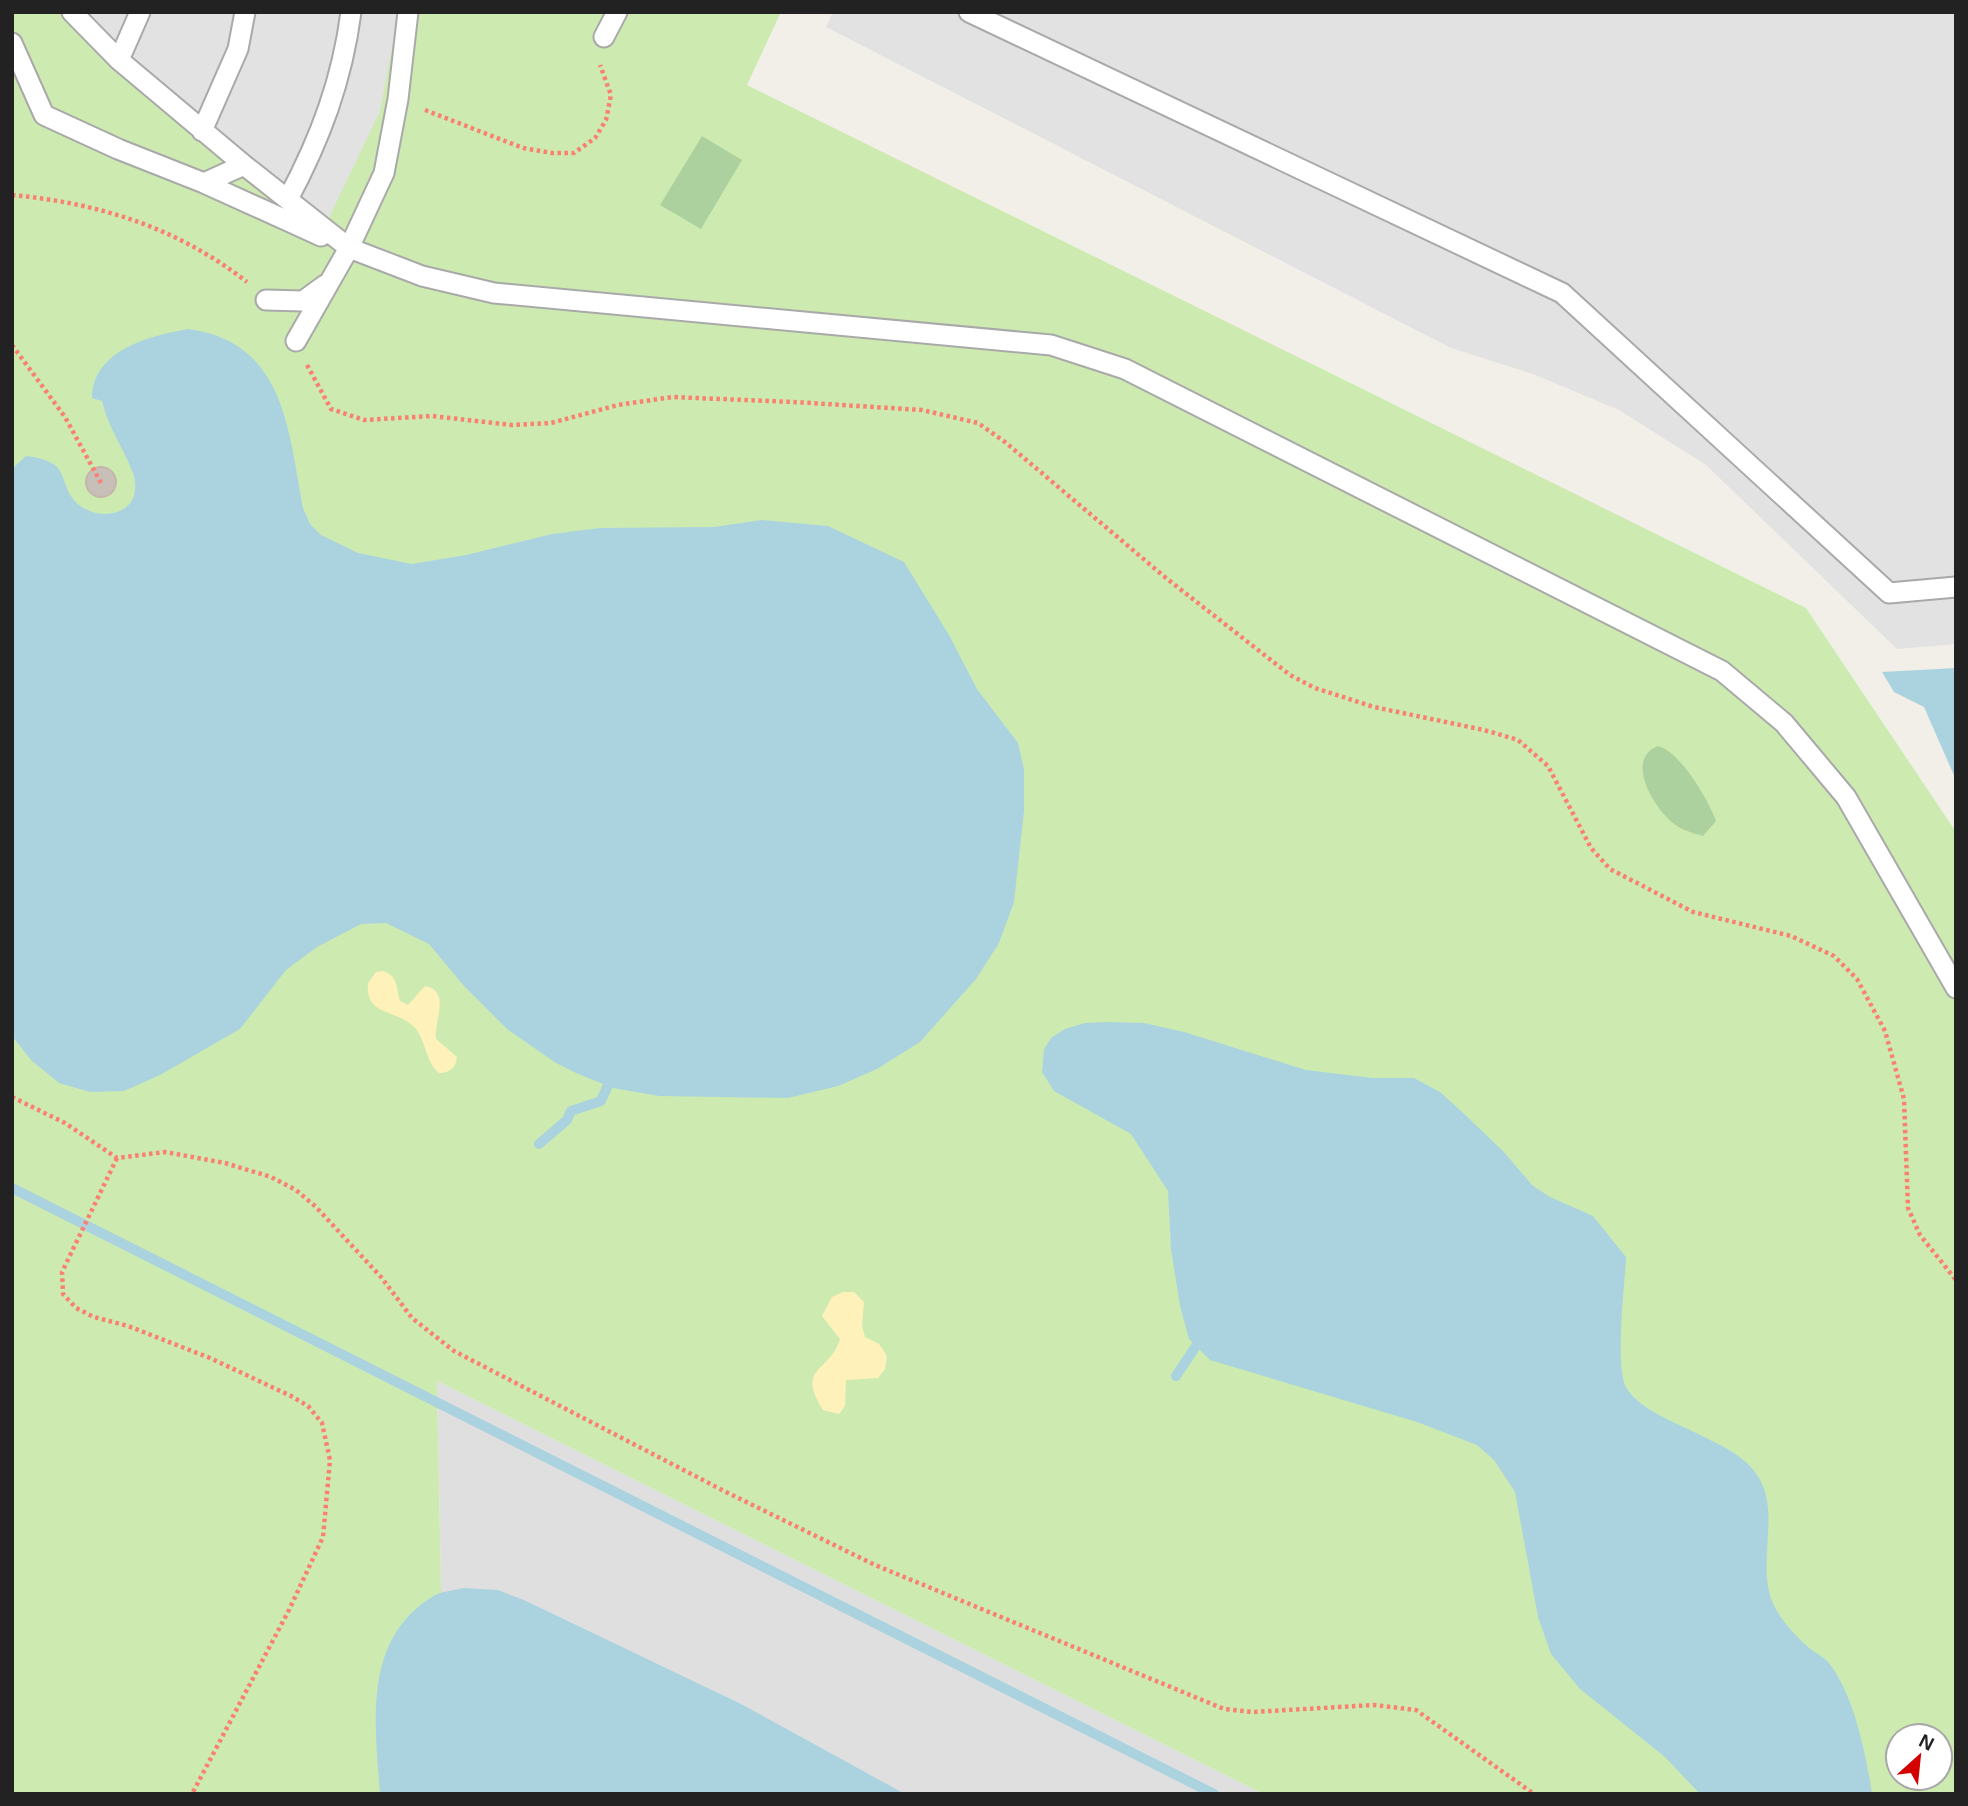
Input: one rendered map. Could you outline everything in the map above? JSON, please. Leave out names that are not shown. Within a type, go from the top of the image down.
[{"type":"lane","points":[[72,12],[119,60],[202,131],[349,248]]},
{"type":"lane","points":[[119,60],[140,12]]},
{"type":"lane","points":[[202,131],[238,50],[245,12]]},
{"type":"lane","points":[[288,200],[313,153],[331,108],[345,55],[351,12]]},
{"type":"lane","points":[[296,341],[349,248],[384,173],[398,99],[408,12]]},
{"type":"lane","points":[[604,37],[617,12]]},
{"type":"lane","points":[[969,12],[1562,293],[1889,593],[1956,587]]},
{"type":"lane","points":[[12,44],[44,115],[349,248],[422,276],[494,293],[1051,345],[1125,369],[1722,671],[1784,723],[1846,797],[1956,988]]},
{"type":"lane","points":[[204,183],[244,165]]},
{"type":"lane","points":[[266,300],[303,301],[329,283]]},
{"type":"path","points":[[398,99],[523,148],[574,153],[595,138],[606,120],[611,95],[603,79],[599,58],[604,37]]},
{"type":"path","points":[[12,195],[110,211],[165,231],[217,258],[266,300]]},
{"type":"path","points":[[296,341],[331,409],[364,420],[432,416],[512,425],[551,423],[618,405],[672,397],[922,410],[978,424],[1005,442],[1166,578],[1290,675],[1315,688],[1374,707],[1485,730],[1518,740],[1548,766],[1591,848],[1610,869],[1693,912],[1791,936],[1834,956],[1857,979],[1885,1031],[1904,1099],[1908,1209],[1920,1235],[1956,1280]]},
{"type":"path","points":[[12,345],[65,417],[101,484]]},
{"type":"path","points":[[12,1097],[65,1123],[117,1158],[165,1152],[195,1156],[271,1177],[296,1190],[316,1207],[382,1277],[412,1318],[454,1351],[726,1492],[875,1564],[1224,1709],[1252,1712],[1374,1705],[1416,1710],[1534,1794]]},
{"type":"path","points":[[117,1158],[62,1272],[63,1294],[76,1308],[198,1354],[308,1406],[322,1423],[330,1461],[323,1537],[289,1610],[192,1794]]},
{"type":"shaded area","points":[[92,12],[399,12],[380,111],[324,228],[92,32]]},
{"type":"shaded area","points":[[833,12],[1956,12],[1956,644],[1897,649],[1706,465],[1619,410],[1533,374],[1451,348],[826,27]]},
{"type":"shaded area","points":[[437,1381],[1263,1794],[445,1794]]},
{"type":"green space","points":[[12,12],[781,12],[747,85],[1806,608],[1956,832],[1956,1794],[1263,1794],[437,1381],[445,1794],[12,1794]]},
{"type":"green space","points":[[702,136],[742,160],[701,229],[660,205]]},
{"type":"green space","points":[[1658,746],[1667,750],[1684,767],[1707,802],[1716,821],[1703,836],[1673,823],[1651,795],[1643,772],[1643,761],[1648,752]]},
{"type":"sand","points":[[383,971],[394,979],[400,1001],[408,1005],[425,986],[438,994],[440,1008],[436,1039],[457,1057],[449,1071],[439,1073],[434,1068],[417,1030],[412,1025],[382,1010],[371,1001],[368,983],[376,972]]},
{"type":"sand","points":[[843,1292],[854,1292],[864,1302],[862,1326],[865,1337],[879,1344],[887,1356],[885,1369],[878,1378],[846,1380],[845,1406],[839,1414],[823,1410],[812,1385],[813,1377],[835,1350],[840,1339],[822,1316],[832,1297]]},
{"type":"water","points":[[188,329],[220,337],[245,351],[263,371],[286,420],[303,508],[310,524],[321,535],[358,553],[412,564],[466,555],[552,534],[600,528],[714,527],[762,520],[828,526],[904,562],[949,635],[977,689],[1018,743],[1024,769],[1024,811],[1014,902],[999,943],[976,979],[920,1042],[877,1069],[838,1086],[788,1098],[659,1096],[613,1088],[556,1063],[507,1029],[464,986],[429,944],[386,923],[361,924],[317,947],[286,970],[240,1029],[160,1075],[124,1091],[90,1092],[59,1083],[31,1060],[12,1036],[12,469],[26,456],[43,459],[57,467],[71,496],[83,508],[109,514],[125,508],[134,496],[134,476],[102,401],[92,398],[95,382],[102,368],[126,348],[157,336]]},
{"type":"water","points":[[1956,668],[1956,780],[1924,707],[1894,692],[1882,672]]},
{"type":"water","points":[[1085,1023],[1144,1023],[1184,1032],[1306,1070],[1372,1078],[1414,1078],[1440,1092],[1461,1111],[1503,1151],[1532,1185],[1550,1197],[1593,1216],[1626,1257],[1621,1364],[1627,1389],[1650,1410],[1729,1450],[1755,1472],[1763,1486],[1767,1502],[1767,1569],[1772,1601],[1793,1632],[1827,1661],[1838,1676],[1858,1726],[1872,1794],[1700,1794],[1665,1757],[1580,1689],[1551,1654],[1538,1617],[1515,1492],[1494,1460],[1477,1445],[1417,1422],[1210,1360],[1189,1339],[1180,1306],[1171,1249],[1168,1191],[1131,1134],[1054,1091],[1042,1072],[1044,1049],[1051,1038],[1065,1029]]},
{"type":"water","points":[[463,1588],[498,1590],[526,1601],[741,1704],[905,1794],[380,1794],[376,1713],[383,1660],[394,1636],[409,1615],[435,1595]]},
{"type":"building","points":[[101,467],[112,471],[116,482],[112,493],[101,497],[90,493],[86,482],[90,471]]},
{"type":"waterway","points":[[539,1144],[567,1120],[571,1111],[601,1101],[608,1085]]},
{"type":"waterway","points":[[12,1188],[1214,1794]]},
{"type":"waterway","points":[[1176,1376],[1196,1346]]}]
